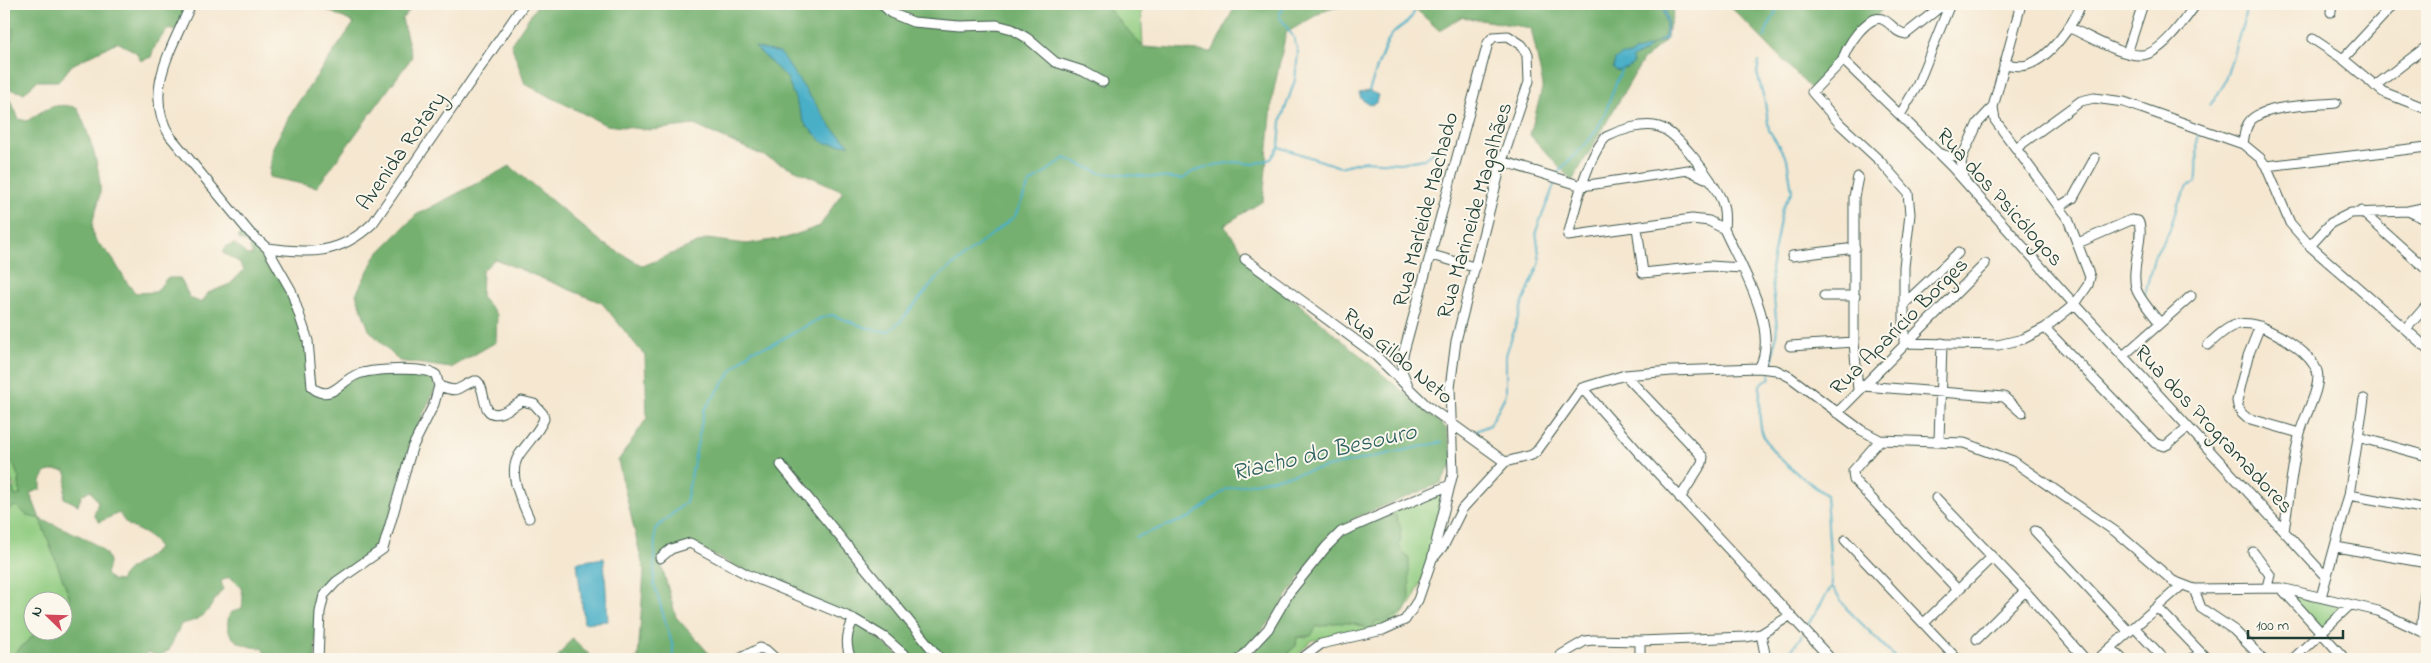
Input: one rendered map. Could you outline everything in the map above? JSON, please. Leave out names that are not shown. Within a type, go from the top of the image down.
[{"type":"street","points":[[191,4],[160,79],[157,100],[161,118],[170,136],[182,151],[250,233],[267,248],[291,290],[308,341],[311,361],[310,382],[315,390],[321,393],[332,391],[354,376],[374,370],[432,372],[436,375],[439,386],[434,404],[412,448],[383,549],[336,582],[324,595],[320,612],[318,659]]},
{"type":"street","name":"Avenida Rotary","points":[[267,248],[314,252],[332,249],[349,242],[373,223],[524,4]]},
{"type":"street","points":[[882,4],[891,13],[913,22],[960,26],[997,24],[1012,29],[1027,38],[1055,62],[1083,71],[1102,82]]},
{"type":"street","points":[[1944,4],[1906,34],[1899,32],[1884,20],[1876,19],[1869,22],[1847,47],[1843,60],[1812,92],[1840,124],[1880,162],[1908,193],[1910,214],[1905,249],[1904,343],[2008,344],[2046,328],[2075,304],[2088,285],[2090,277],[2068,219],[1996,120],[1993,107],[2022,4]]},
{"type":"street","points":[[1900,115],[1917,86],[1950,4]]},
{"type":"street","points":[[2004,64],[2017,66],[2036,61],[2070,28],[2080,4]]},
{"type":"street","points":[[2126,53],[2143,4]]},
{"type":"street","points":[[2070,28],[2126,53],[2142,56],[2152,52],[2168,38],[2196,4]]},
{"type":"street","points":[[2343,59],[2394,4]]},
{"type":"street","name":"Rua Marineide Magalhães","points":[[1432,559],[1454,461],[1450,422],[1453,356],[1502,161],[1529,80],[1530,66],[1528,54],[1522,45],[1515,39],[1498,35],[1490,39]]},
{"type":"street","name":"Rua Marleide Machado","points":[[1409,388],[1401,366],[1432,255],[1444,201],[1490,39]]},
{"type":"street","points":[[2313,39],[2343,59],[2374,86],[2392,96],[2427,108]]},
{"type":"street","points":[[2374,86],[2427,46]]},
{"type":"street","name":"Rua dos Psicólogos","points":[[1843,60],[1938,153],[2075,304]]},
{"type":"street","points":[[2016,148],[2081,102],[2094,98],[2124,102],[2243,144],[2260,158],[2266,166],[2290,223],[2310,246],[2427,348]]},
{"type":"street","points":[[2243,144],[2246,127],[2258,114],[2286,108],[2336,103]]},
{"type":"street","points":[[1966,183],[1962,173],[1963,154],[1978,123],[1993,107]]},
{"type":"street","points":[[1724,229],[1709,222],[1692,219],[1568,236],[1582,186],[1598,148],[1606,136],[1652,125],[1672,135],[1711,183],[1721,199],[1725,218],[1724,229],[1756,298],[1765,332],[1765,354],[1759,368]]},
{"type":"street","points":[[2266,166],[2427,147]]},
{"type":"street","points":[[1938,153],[1948,156],[1963,154]]},
{"type":"street","points":[[2060,206],[2073,198],[2095,158]]},
{"type":"street","points":[[1502,161],[1582,186],[1688,170],[1699,174],[1711,183]]},
{"type":"street","points":[[1858,177],[1854,197],[1854,342],[1860,388],[2004,397],[2022,413]]},
{"type":"street","points":[[2310,246],[2331,223],[2361,211],[2408,211],[2427,207]]},
{"type":"street","points":[[2361,211],[2427,270]]},
{"type":"street","points":[[2408,211],[2427,220]]},
{"type":"street","points":[[2078,243],[2131,220],[2138,221],[2140,229],[2135,273],[2137,290],[2160,323]]},
{"type":"street","points":[[1637,227],[1643,273],[1710,266],[1742,268]]},
{"type":"street","points":[[1792,256],[1855,248]]},
{"type":"street","points":[[1904,304],[1958,253]]},
{"type":"street","points":[[1432,255],[1474,267]]},
{"type":"street","name":"Rua Gildo Neto","points":[[1245,259],[1373,352],[1426,405],[1505,462]]},
{"type":"street","name":"Rua Aparício Borges","points":[[1837,413],[1904,343],[1985,264]]},
{"type":"street","points":[[1824,296],[1855,296]]},
{"type":"street","points":[[2123,356],[2191,296]]},
{"type":"street","name":"Rua dos Programadores","points":[[2075,304],[2326,577]]},
{"type":"street","points":[[2406,328],[2427,305]]},
{"type":"street","points":[[2208,345],[2224,330],[2233,325],[2249,322],[2260,326],[2298,349],[2317,371],[2317,385],[2300,433],[2284,531]]},
{"type":"street","points":[[2260,326],[2248,356],[2237,401],[2240,413],[2247,418],[2300,433]]},
{"type":"street","points":[[2046,328],[2155,443],[2164,446],[2188,427]]},
{"type":"street","points":[[1790,346],[1854,342]]},
{"type":"street","points":[[1939,441],[1942,343]]},
{"type":"street","points":[[1301,659],[1321,644],[1384,630],[1405,620],[1418,600],[1432,559],[1444,545],[1462,509],[1505,462],[1537,452],[1582,388],[1625,375],[1671,371],[1772,369],[1790,377],[1861,430],[1880,440],[1964,443],[2013,461],[2116,532],[2162,573],[2182,585],[2194,589],[2281,588],[2392,616],[2424,633],[2427,575]]},
{"type":"street","points":[[1625,375],[1703,457],[1702,463],[1680,498]]},
{"type":"street","points":[[439,386],[456,391],[470,382],[477,382],[483,389],[484,405],[493,413],[498,414],[522,401],[534,404],[543,414],[541,424],[519,455],[514,467],[514,477],[528,518]]},
{"type":"street","points":[[1582,388],[1680,498],[1831,659]]},
{"type":"street","points":[[2321,597],[2336,547],[2348,495],[2364,399]]},
{"type":"street","points":[[2358,437],[2427,456]]},
{"type":"street","points":[[1880,440],[1854,471],[1854,480],[1958,590]]},
{"type":"street","points":[[781,465],[940,659]]},
{"type":"street","points":[[1240,659],[1268,629],[1289,593],[1326,547],[1341,532],[1450,485]]},
{"type":"street","points":[[2348,495],[2427,509]]},
{"type":"street","points":[[1936,498],[2025,591],[2085,659]]},
{"type":"street","points":[[2035,531],[2131,630],[2164,659]]},
{"type":"street","points":[[1845,540],[1957,659]]},
{"type":"street","points":[[660,558],[671,549],[690,543],[748,574],[854,619],[884,637],[909,659]]},
{"type":"street","points":[[2336,547],[2427,563]]},
{"type":"street","points":[[2252,552],[2270,575],[2267,587]]},
{"type":"street","points":[[1924,623],[1992,557]]},
{"type":"street","points":[[2098,659],[2182,585]]},
{"type":"street","points":[[2281,588],[2345,659]]},
{"type":"street","points":[[2194,589],[2201,608],[2234,630],[2263,659]]},
{"type":"street","points":[[1977,640],[2025,591]]},
{"type":"street","points":[[2293,659],[2350,605]]},
{"type":"street","points":[[2157,607],[2204,656]]},
{"type":"street","points":[[1561,655],[1586,641],[1593,640],[1640,641],[1746,637],[1762,634],[1791,615]]},
{"type":"street","points":[[851,659],[846,643],[849,628],[854,619]]},
{"type":"street","points":[[1762,634],[1766,659]]},
{"type":"street","points":[[1640,641],[1640,659]]},
{"type":"street","points":[[739,659],[760,648],[766,650],[776,659]]},
{"type":"street","points":[[2111,648],[2122,659]]},
{"type":"street","points":[[2191,659],[2204,656]]},
{"type":"green space","points":[[4,4],[188,4],[177,29],[167,30],[156,44],[151,57],[141,61],[136,52],[117,42],[72,65],[59,81],[37,81],[24,93],[6,88],[5,71],[14,28],[4,22]]},
{"type":"green space","points":[[314,4],[415,4],[402,19],[412,57],[317,187],[269,177],[273,147],[292,111],[354,23]]},
{"type":"green space","points":[[538,4],[1104,4],[1143,47],[1212,52],[1236,4],[1361,4],[1327,9],[1286,33],[1273,94],[1263,201],[1224,225],[1254,266],[1446,428],[1454,461],[1441,483],[1359,516],[1328,536],[1271,620],[1241,653],[1225,659],[911,659],[883,637],[690,544],[671,550],[660,560],[676,617],[714,659],[634,659],[638,658],[644,571],[618,461],[647,418],[645,356],[602,303],[495,259],[482,271],[481,297],[497,315],[496,342],[451,368],[399,361],[369,330],[356,294],[376,255],[416,215],[510,166],[604,244],[643,266],[707,239],[747,244],[786,238],[820,226],[843,191],[694,125],[651,130],[606,125],[525,84],[511,44]],"holes":[[[787,78],[806,93],[832,128],[849,144],[805,124]]]},
{"type":"green space","points":[[1104,4],[1141,4],[1143,47]]},
{"type":"green space","points":[[1410,4],[1676,4],[1665,41],[1643,60],[1572,181],[1530,135],[1543,85],[1531,28],[1461,17],[1440,31]]},
{"type":"green space","points":[[1728,4],[1892,4],[1883,8],[1812,90]]},
{"type":"green space","points":[[4,22],[14,27],[5,71],[6,96],[4,98]]},
{"type":"green space","points":[[6,96],[12,103],[19,119],[27,121],[51,107],[63,105],[77,108],[89,138],[99,174],[100,193],[93,223],[93,234],[136,293],[156,292],[167,278],[180,278],[190,298],[202,303],[208,293],[230,284],[244,270],[239,262],[223,253],[227,246],[235,244],[247,255],[253,255],[248,243],[240,240],[238,236],[245,230],[266,253],[286,288],[299,323],[317,395],[358,376],[383,373],[427,373],[432,376],[436,387],[412,437],[388,526],[379,547],[326,583],[317,598],[315,659],[268,659],[262,648],[246,645],[234,639],[228,628],[228,621],[230,613],[242,608],[243,598],[240,587],[229,577],[221,581],[223,589],[207,611],[198,619],[181,624],[169,650],[159,657],[148,652],[146,657],[148,659],[9,659],[29,640],[72,640],[72,590],[67,590],[40,519],[28,516],[16,506],[4,512],[4,474],[10,478],[15,496],[20,495],[19,479],[14,465],[4,456],[4,98]],"holes":[[[65,471],[67,476],[64,498],[78,505],[82,495],[90,490],[98,502],[94,515],[99,522],[119,513],[126,523],[153,539],[158,549],[127,571],[120,581],[112,580],[106,574],[109,562],[100,548],[80,536],[40,519],[30,493],[41,489],[41,481],[46,472]]]},
{"type":"green space","points":[[4,456],[14,464],[19,479],[20,495],[30,493],[67,590],[22,590],[22,640],[29,640],[9,659],[4,659],[4,499],[15,487],[10,478],[4,474]]},
{"type":"green space","points":[[1441,491],[1445,493],[1426,570],[1409,606],[1397,620],[1375,630],[1314,640],[1294,659],[1283,659],[1288,658],[1289,652],[1296,646],[1297,637],[1307,638],[1317,626],[1343,623],[1356,624],[1370,630],[1372,628],[1407,579],[1409,569],[1407,558],[1399,546],[1401,537],[1389,515],[1352,529]]},
{"type":"green space","points":[[1395,514],[1401,528],[1399,546],[1409,559],[1410,597],[1405,611],[1384,622],[1376,621],[1370,630],[1357,624],[1348,623],[1317,626],[1311,636],[1297,637],[1296,646],[1289,652],[1288,658],[1245,659],[1271,633],[1300,585],[1337,538],[1352,529]]},
{"type":"green space","points":[[2281,588],[2350,605],[2321,633]]},
{"type":"green space","points":[[855,623],[870,632],[904,659],[855,659],[851,641]]},
{"type":"green space","points":[[572,638],[594,659],[556,659]]},
{"type":"water","points":[[1657,4],[1663,4],[1667,17],[1667,39],[1654,44],[1665,36],[1666,24],[1663,8]]},
{"type":"water","points":[[1653,44],[1645,52],[1632,58],[1633,64],[1628,68],[1617,71],[1613,68],[1615,60],[1621,55],[1631,55],[1634,51]]},
{"type":"water","points":[[755,47],[780,53],[832,128],[850,145],[824,143],[805,124],[787,78]]},
{"type":"water","points":[[1369,91],[1378,95],[1376,103],[1370,105],[1361,99],[1359,93]]},
{"type":"water","points":[[604,558],[608,621],[584,623],[577,562]]},
{"type":"waterway","points":[[673,659],[673,647],[654,584],[655,529],[686,502],[704,410],[735,367],[752,350],[771,345],[821,318],[832,315],[864,327],[887,332],[900,322],[937,278],[1015,216],[1029,184],[1065,158],[1101,173],[1183,179],[1192,172],[1215,165],[1235,162],[1254,164],[1271,159],[1279,147],[1281,121],[1295,80],[1298,53],[1294,38],[1279,16],[1285,4]]},
{"type":"waterway","points":[[1369,91],[1380,58],[1389,39],[1396,30],[1411,18],[1417,4]]},
{"type":"waterway","points":[[1765,37],[1780,4]]},
{"type":"waterway","points":[[2210,105],[2220,91],[2226,76],[2245,15],[2246,4]]},
{"type":"waterway","points":[[1759,62],[1757,73],[1765,102],[1769,130],[1787,159],[1792,191],[1782,209],[1771,269],[1777,328],[1772,366]]},
{"type":"waterway","name":"Riacho do Besouro","points":[[1557,175],[1596,130],[1621,71]]},
{"type":"waterway","points":[[2145,294],[2154,257],[2169,232],[2178,204],[2188,186],[2196,182],[2198,134]]},
{"type":"waterway","points":[[1279,147],[1340,167],[1362,161],[1400,163],[1424,159],[1440,147]]},
{"type":"waterway","name":"Riacho do Besouro","points":[[1471,433],[1490,425],[1506,394],[1506,355],[1522,305],[1540,262],[1536,231],[1556,180]]},
{"type":"waterway","points":[[1770,373],[1769,379],[1760,385],[1759,405],[1762,433],[1771,448],[1785,463],[1826,495],[1832,586],[1807,626]]},
{"type":"waterway","name":"Riacho do Besouro","points":[[1136,537],[1191,517],[1226,489],[1442,442]]},
{"type":"waterway","points":[[1832,586],[1846,608],[1897,659]]},
{"type":"waterway","points":[[1789,659],[1787,657],[1802,635]]}]
